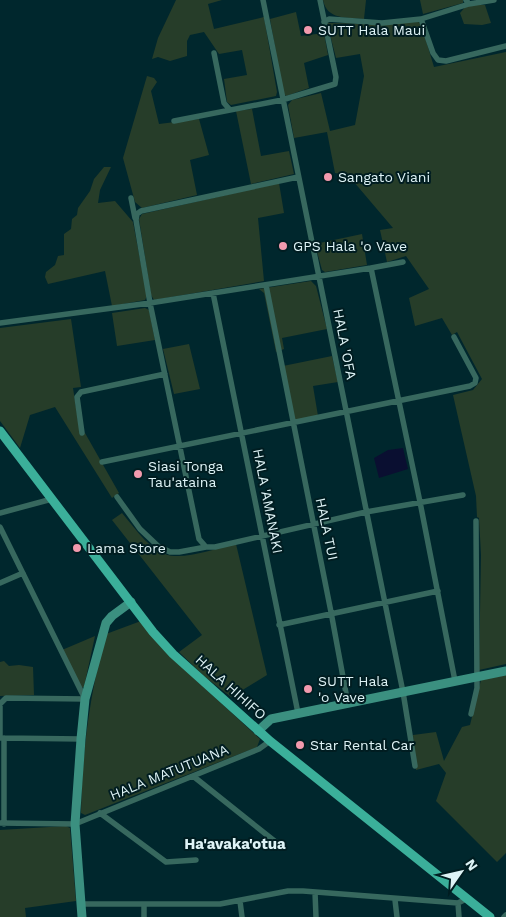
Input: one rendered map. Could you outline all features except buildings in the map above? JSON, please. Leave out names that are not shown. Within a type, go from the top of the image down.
[{"type":"main road","name":"HALA HIHIFO","points":[[2,437],[173,654],[258,731],[462,901],[490,917]]},
{"type":"main road","points":[[82,917],[75,824],[80,740],[86,699],[106,623],[112,616],[131,602]]},
{"type":"main road","points":[[258,731],[271,719],[506,671]]},
{"type":"street","name":"HALA 'OFA","points":[[263,0],[403,692],[415,766]]},
{"type":"street","points":[[174,121],[282,100],[335,84],[336,78],[320,0]]},
{"type":"street","points":[[324,22],[329,19],[382,23],[415,18],[421,20],[468,2],[494,0]]},
{"type":"street","points":[[421,20],[433,53],[438,60],[446,61],[506,46]]},
{"type":"street","points":[[214,52],[224,103],[230,110]]},
{"type":"street","points":[[136,220],[137,214],[141,211],[298,177]]},
{"type":"street","points":[[131,198],[164,374],[181,446],[199,539],[206,546]]},
{"type":"street","points":[[0,323],[150,303],[403,262]]},
{"type":"street","points":[[371,268],[455,681]]},
{"type":"street","name":"HALA TUI","points":[[266,285],[348,704]]},
{"type":"street","name":"HALA 'AMANAKI","points":[[212,293],[298,713]]},
{"type":"street","points":[[102,462],[464,388],[475,383],[476,378],[454,337]]},
{"type":"street","points":[[82,433],[77,398],[81,392],[164,374]]},
{"type":"street","points":[[117,497],[140,529],[158,546],[170,552],[179,552],[206,546],[215,547],[366,512],[463,495]]},
{"type":"street","points":[[0,513],[52,499]]},
{"type":"street","points":[[471,714],[477,688],[475,677],[478,599],[476,521]]},
{"type":"street","points":[[0,527],[86,699],[1,699],[2,824],[75,824]]},
{"type":"street","points":[[0,582],[23,573]]},
{"type":"street","points":[[280,625],[331,612],[385,603],[438,591]]},
{"type":"street","points":[[2,738],[80,740]]},
{"type":"street","name":"HALA MATUTUANA","points":[[75,824],[259,749],[270,741]]},
{"type":"street","points":[[193,776],[277,842]]},
{"type":"street","points":[[100,813],[166,862],[196,860]]},
{"type":"street","points":[[82,904],[220,904],[288,892],[315,892],[395,900],[462,901],[459,917]]},
{"type":"street","points":[[315,892],[316,917]]},
{"type":"street","points":[[395,900],[397,917]]},
{"type":"street","points":[[240,901],[242,917]]},
{"type":"street","points":[[144,904],[144,917]]},
{"type":"green space","points":[[176,0],[222,0],[208,4],[214,29],[264,17],[277,92],[276,96],[231,105],[227,102],[224,79],[247,75],[242,50],[219,54],[204,32],[190,35],[187,41],[187,56],[170,61],[158,57],[152,59],[158,38]]},
{"type":"green space","points":[[323,0],[366,0],[364,19],[333,14],[325,6]]},
{"type":"green space","points":[[420,0],[463,0],[463,3],[423,14]]},
{"type":"green space","points":[[467,5],[485,5],[491,23],[482,25],[464,24],[460,13]]},
{"type":"green space","points":[[296,12],[301,36],[324,33],[328,55],[304,63],[309,88],[286,96],[283,93],[270,19]]},
{"type":"green space","points":[[417,21],[421,24],[434,67],[506,52],[506,664],[479,670],[481,555],[479,518],[477,517],[476,496],[453,395],[473,390],[482,379],[457,332],[452,335],[442,318],[415,326],[409,298],[429,289],[406,256],[387,262],[380,230],[393,228],[348,175],[335,173],[327,132],[294,138],[288,105],[292,100],[321,93],[330,131],[355,125],[364,76],[360,54],[336,58],[327,23],[385,24]]},
{"type":"green space","points":[[147,76],[154,78],[157,82],[151,91],[159,124],[199,119],[209,155],[190,160],[197,195],[142,208],[135,202],[123,158]]},
{"type":"green space","points":[[252,109],[261,156],[289,151],[294,174],[251,184],[236,111]]},
{"type":"green space","points":[[104,167],[111,167],[100,190],[98,203],[115,201],[133,222],[147,296],[145,300],[112,306],[105,271],[48,284],[45,277],[46,272],[55,265],[58,256],[64,255],[64,234],[71,229],[72,219],[77,215],[78,208],[90,191],[94,179]]},
{"type":"green space","points":[[279,183],[284,213],[258,218],[264,281],[154,300],[151,295],[139,219],[142,214]]},
{"type":"green space","points":[[362,234],[367,265],[325,272],[322,270],[315,244]]},
{"type":"green space","points":[[311,281],[316,286],[327,329],[282,338],[284,349],[276,352],[264,293],[259,289]]},
{"type":"green space","points":[[145,308],[149,310],[155,340],[117,346],[112,313]]},
{"type":"green space","points":[[71,319],[81,387],[73,388],[80,433],[85,433],[119,493],[112,498],[55,407],[30,415],[20,448],[0,421],[0,328]]},
{"type":"green space","points":[[189,344],[200,389],[174,394],[163,349]]},
{"type":"green space","points":[[332,356],[338,382],[313,386],[318,416],[296,421],[283,366]]},
{"type":"green space","points":[[122,513],[145,540],[167,555],[189,555],[236,544],[267,675],[231,697],[205,677],[179,652],[202,635],[112,520]]},
{"type":"green space","points":[[141,621],[171,657],[260,739],[257,747],[85,815],[81,813],[85,745],[95,678],[106,634]]},
{"type":"green space","points":[[95,636],[84,687],[81,688],[62,650]]},
{"type":"green space","points":[[4,661],[9,666],[33,667],[34,695],[0,696],[0,662]]},
{"type":"green space","points":[[506,675],[506,853],[497,862],[436,801],[446,773],[439,764],[416,770],[413,735],[436,732],[444,761],[462,727],[470,725],[481,680]]},
{"type":"green space","points":[[66,826],[70,828],[76,901],[25,908],[26,917],[0,917],[0,830]]},
{"type":"water","points":[[403,448],[408,469],[379,478],[374,458],[388,450]]},
{"type":"place","name":"SUTT Hala Maui","points":[[308,30]]},
{"type":"place","name":"Sangato Viani","points":[[328,177]]},
{"type":"place","name":"GPS Hala 'o Vave","points":[[283,246]]},
{"type":"place","name":"Siasi Tonga Tau'ataina","points":[[138,474]]},
{"type":"place","name":"Lama Store","points":[[77,548]]},
{"type":"place","name":"SUTT Hala 'o Vave","points":[[308,689]]},
{"type":"place","name":"Star Rental Car","points":[[300,745]]},
{"type":"district","name":"Ha'avaka'otua","points":[[235,844]]}]
